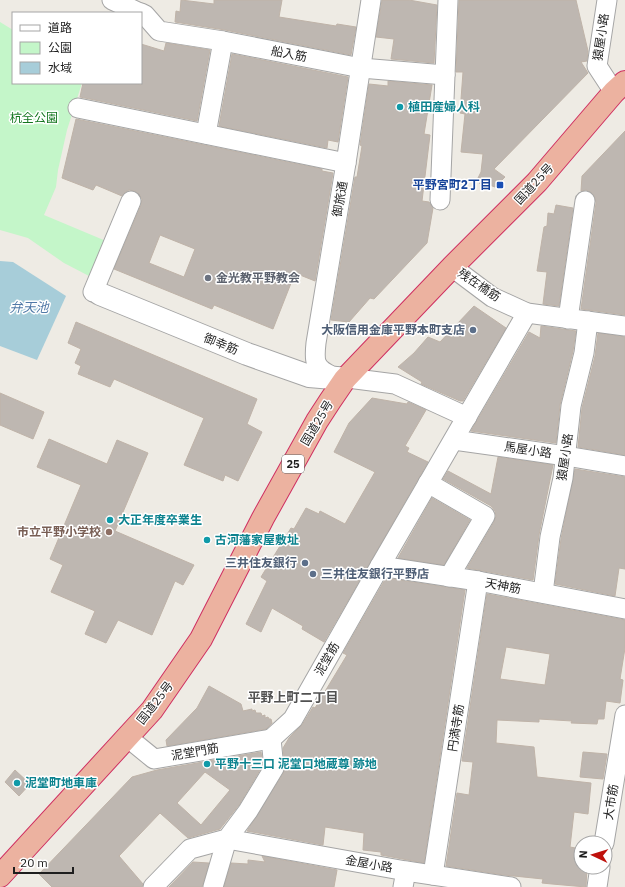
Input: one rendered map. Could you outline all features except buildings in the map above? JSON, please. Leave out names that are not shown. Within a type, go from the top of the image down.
[{"type":"highway","name":"国道25号","points":[[0,876],[152,710],[201,639],[263,518],[317,421],[330,400],[346,379],[452,267],[537,182],[620,87]]},
{"type":"street","name":"船入筋","points":[[112,0],[143,10],[159,31],[224,41],[361,68],[445,75]]},
{"type":"street","name":"御旅通","points":[[371,0],[316,343],[315,361],[317,366],[325,373],[332,376],[346,379],[395,384],[467,417]]},
{"type":"street","points":[[440,200],[448,0]]},
{"type":"street","name":"猿屋小路","points":[[607,0],[597,66],[620,87]]},
{"type":"street","points":[[206,134],[224,41]]},
{"type":"street","points":[[78,108],[346,163]]},
{"type":"street","points":[[97,293],[131,201]]},
{"type":"street","points":[[568,318],[585,201]]},
{"type":"street","name":"残在橋筋","points":[[452,267],[492,297],[528,313],[625,326]]},
{"type":"street","name":"御幸筋","points":[[97,293],[247,354],[309,376],[346,379]]},
{"type":"street","name":"泥堂筋","points":[[271,739],[293,719],[428,483],[528,313]]},
{"type":"street","name":"猿屋小路","points":[[543,593],[550,537],[563,478],[571,406],[584,353],[588,321]]},
{"type":"street","name":"馬屋小路","points":[[454,440],[625,466]]},
{"type":"street","points":[[428,483],[485,516],[449,577]]},
{"type":"street","name":"天神筋","points":[[380,566],[478,581],[625,609]]},
{"type":"street","name":"円満寺筋","points":[[434,875],[478,581]]},
{"type":"street","name":"大市筋","points":[[605,835],[625,714]]},
{"type":"street","name":"泥堂門筋","points":[[127,737],[154,759],[271,739]]},
{"type":"street","points":[[213,887],[227,839],[248,811],[274,768],[271,739]]},
{"type":"street","points":[[153,887],[190,849],[227,839]]},
{"type":"street","name":"金屋小路","points":[[227,839],[405,879],[434,875],[511,887]]},
{"type":"street","points":[[597,887],[599,875]]},
{"type":"green space","name":"杭全公園","points":[[0,22],[12,29],[12,84],[82,84],[67,130],[58,170],[56,187],[44,215],[106,241],[89,276],[64,263],[28,238],[0,230]]},
{"type":"water","name":"弁天池","points":[[0,261],[13,262],[66,296],[37,360],[0,346]]},
{"type":"place","name":"植田産婦人科","points":[[400,107]]},
{"type":"place","name":"平野宮町2丁目","points":[[500,185]]},
{"type":"place","name":"金光教平野教会","points":[[208,278]]},
{"type":"place","name":"大阪信用金庫平野本町支店","points":[[473,330]]},
{"type":"place","name":"大正年度卒業生","points":[[110,520]]},
{"type":"place","name":"市立平野小学校","points":[[109,532]]},
{"type":"place","name":"古河藩家屋敷址","points":[[207,540]]},
{"type":"place","name":"三井住友銀行","points":[[305,563]]},
{"type":"place","name":"三井住友銀行平野店","points":[[313,574]]},
{"type":"place","name":"平野十三口 泥堂口地蔵尊 跡地","points":[[207,764]]},
{"type":"place","name":"泥堂町地車庫","points":[[17,783]]},
{"type":"district","name":"平野上町二丁目","points":[[293,697]]}]
